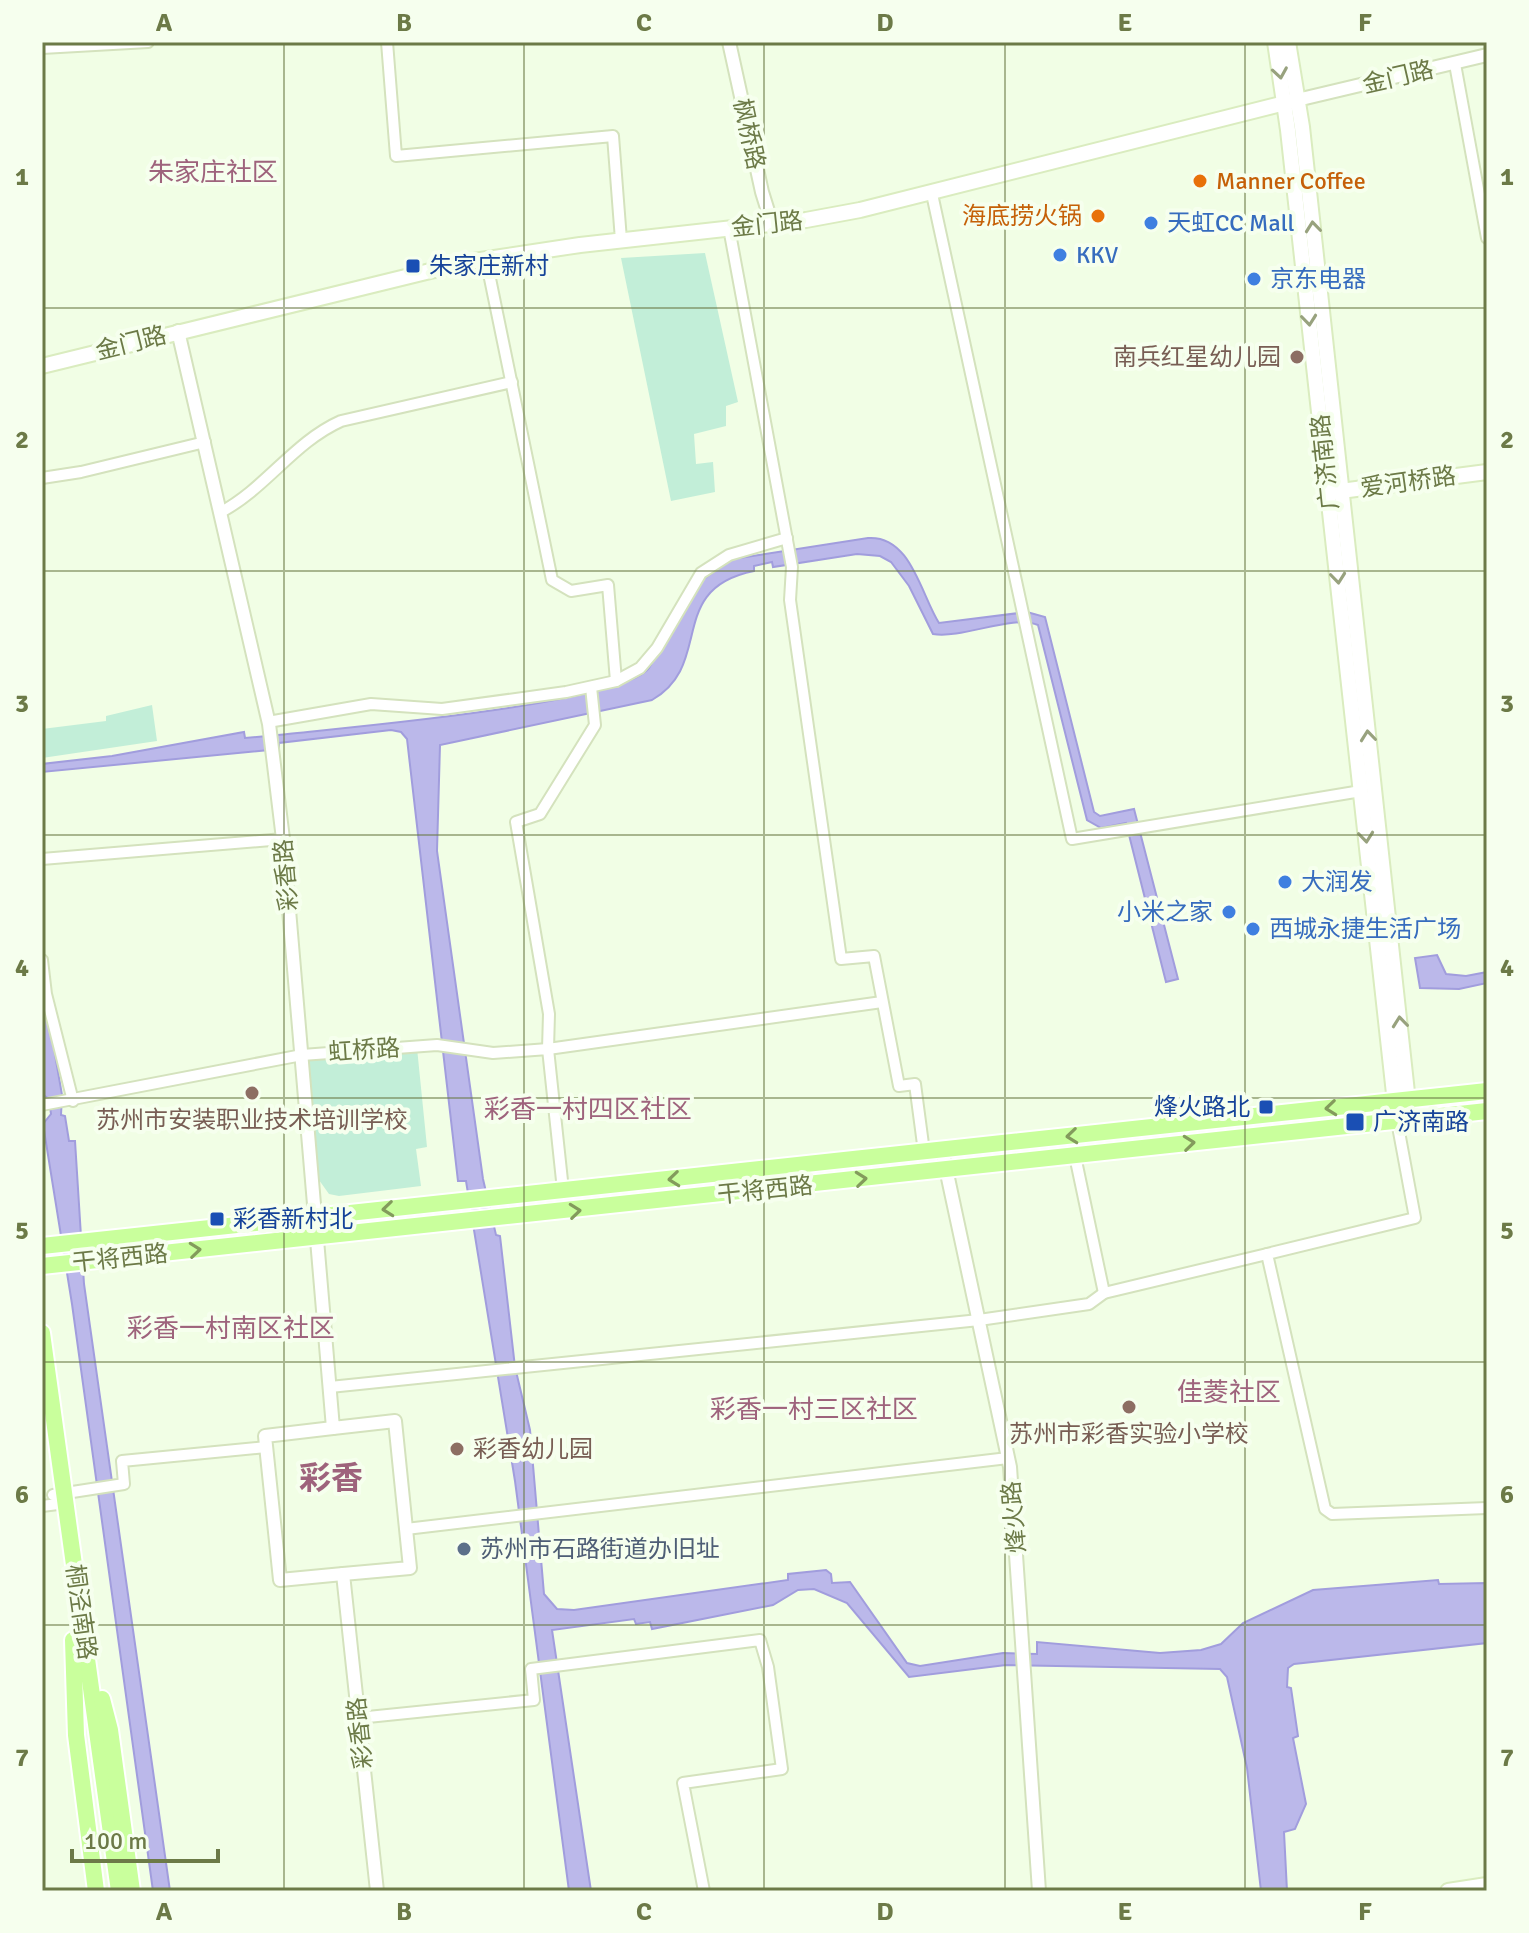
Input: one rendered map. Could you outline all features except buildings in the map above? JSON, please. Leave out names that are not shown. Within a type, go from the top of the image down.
[{"type":"main road","name":"广济南路","points":[[1275,42],[1291,102]]},
{"type":"main road","name":"广济南路","points":[[1288,42],[1291,102],[1404,1120]]},
{"type":"main road","name":"金门路","points":[[42,366],[486,259],[835,215],[932,194],[1291,102]]},
{"type":"main road","name":"爱河桥路","points":[[1335,492],[1487,472]]},
{"type":"main road","name":"广济南路","points":[[1335,492],[1361,791],[1402,1100]]},
{"type":"main road","name":"干将西路","points":[[50,1246],[1487,1091]]},
{"type":"main road","name":"干将西路","points":[[42,1266],[1487,1111]]},
{"type":"main road","name":"桐泾南路","points":[[42,1333],[56,1500]]},
{"type":"main road","name":"桐泾南路","points":[[42,1413],[119,1891]]},
{"type":"main road","name":"桐泾南路","points":[[79,1640],[108,1891]]},
{"type":"main road","points":[[79,1640],[76,1735],[96,1891]]},
{"type":"main road","points":[[79,1640],[110,1730],[132,1891]]},
{"type":"main road","points":[[1448,1891],[1487,1885]]},
{"type":"street","points":[[42,48],[148,42]]},
{"type":"street","points":[[387,42],[396,156],[613,136],[621,240]]},
{"type":"street","name":"枫桥路","points":[[729,42],[772,224]]},
{"type":"street","name":"金门路","points":[[1291,102],[1487,55]]},
{"type":"street","points":[[1455,64],[1487,238]]},
{"type":"street","points":[[932,194],[1072,839],[1361,791]]},
{"type":"street","points":[[729,228],[792,567],[790,600],[841,959],[874,956],[899,1086],[915,1084],[924,1152]]},
{"type":"street","points":[[486,259],[552,580],[571,591],[608,585],[616,681]]},
{"type":"street","name":"彩香路","points":[[178,331],[269,723],[283,839],[333,1428]]},
{"type":"street","points":[[221,512],[243,500],[316,433],[329,427],[512,382]]},
{"type":"street","points":[[42,478],[81,472],[205,442]]},
{"type":"street","points":[[269,723],[371,704],[442,709],[591,689],[616,681],[640,668],[657,648],[701,573],[729,555],[787,538]]},
{"type":"street","points":[[563,1190],[548,1049],[549,1014],[516,822],[540,814],[595,725],[591,689]]},
{"type":"street","points":[[42,859],[283,839]]},
{"type":"street","points":[[42,960],[67,1102]]},
{"type":"street","name":"虹桥路","points":[[46,1104],[302,1055],[437,1045],[476,1051],[548,1049],[882,1002]]},
{"type":"street","points":[[330,1387],[979,1320],[1089,1304],[1104,1293],[1415,1218],[1404,1120]]},
{"type":"street","name":"烽火路","points":[[942,1150],[1008,1458],[1039,1891]]},
{"type":"street","points":[[1075,1156],[1104,1293]]},
{"type":"street","points":[[1267,1254],[1325,1509],[1332,1514],[1487,1508]]},
{"type":"street","points":[[395,1421],[410,1568],[280,1580],[265,1436],[333,1428],[395,1421]]},
{"type":"street","points":[[56,1500],[94,1488],[124,1484],[122,1461],[266,1447]]},
{"type":"street","points":[[406,1529],[1008,1458]]},
{"type":"street","name":"彩香路","points":[[343,1574],[377,1891]]},
{"type":"street","points":[[358,1718],[534,1700],[531,1669],[760,1640],[768,1667],[782,1769],[683,1783],[704,1891]]},
{"type":"green space","points":[[705,253],[738,402],[726,406],[726,426],[694,434],[696,464],[713,462],[715,492],[671,501],[621,258]]},
{"type":"green space","points":[[152,705],[157,741],[42,758],[42,729],[106,721],[106,716]]},
{"type":"green space","points":[[417,1048],[427,1147],[416,1149],[421,1186],[339,1196],[329,1194],[319,1180],[308,1057]]},
{"type":"water","points":[[868,538],[883,540],[905,556],[939,623],[1027,612],[1045,617],[1094,812],[1100,816],[1134,809],[1178,979],[1166,982],[1126,823],[1101,828],[1087,820],[1038,625],[1015,622],[959,633],[933,634],[909,586],[891,562],[880,556],[857,554],[773,567],[772,562],[754,566],[754,571],[727,580],[709,594],[699,610],[682,667],[671,685],[652,700],[440,745],[437,851],[483,1179],[496,1235],[500,1236],[515,1367],[530,1430],[544,1594],[557,1609],[574,1610],[788,1580],[788,1574],[826,1570],[831,1574],[832,1583],[850,1582],[907,1663],[920,1666],[1003,1653],[1037,1654],[1037,1642],[1160,1653],[1201,1650],[1221,1644],[1243,1623],[1313,1590],[1438,1580],[1439,1584],[1487,1583],[1487,1643],[1294,1664],[1288,1668],[1287,1687],[1291,1688],[1298,1736],[1293,1738],[1306,1804],[1295,1829],[1284,1832],[1287,1891],[1261,1891],[1247,1768],[1227,1677],[1220,1669],[1006,1665],[909,1677],[847,1603],[814,1589],[798,1590],[773,1605],[652,1629],[650,1622],[636,1624],[634,1619],[552,1630],[591,1891],[569,1891],[515,1481],[466,1181],[458,1181],[407,739],[401,732],[391,730],[279,743],[279,749],[42,772],[42,764],[112,756],[244,732],[245,738],[476,713],[588,693],[628,681],[649,668],[699,582],[733,559]]},
{"type":"water","points":[[1437,955],[1446,974],[1466,976],[1487,972],[1487,983],[1459,989],[1420,988],[1415,958]]},
{"type":"water","points":[[42,979],[62,1095],[61,1115],[65,1116],[69,1141],[75,1141],[84,1284],[170,1891],[153,1891],[72,1304],[43,1124],[51,1114],[49,1099],[42,1094]]},
{"type":"place","name":"Manner Coffee","points":[[1200,181]]},
{"type":"place","name":"海底捞火锅","points":[[1098,216]]},
{"type":"place","name":"天虹CC Mall","points":[[1151,223]]},
{"type":"place","name":"KKV","points":[[1060,255]]},
{"type":"place","name":"朱家庄新村","points":[[413,266]]},
{"type":"place","name":"京东电器","points":[[1254,279]]},
{"type":"place","name":"南兵红星幼儿园","points":[[1297,357]]},
{"type":"place","name":"大润发","points":[[1285,882]]},
{"type":"place","name":"小米之家","points":[[1229,912]]},
{"type":"place","name":"西城永捷生活广场","points":[[1253,929]]},
{"type":"place","name":"苏州市安装职业技术培训学校","points":[[252,1093]]},
{"type":"place","name":"烽火路北","points":[[1266,1107]]},
{"type":"place","name":"广济南路","points":[[1355,1122]]},
{"type":"place","name":"彩香新村北","points":[[217,1219]]},
{"type":"place","name":"苏州市彩香实验小学校","points":[[1129,1407]]},
{"type":"place","name":"彩香幼儿园","points":[[457,1449]]},
{"type":"place","name":"苏州市石路街道办旧址","points":[[464,1549]]},
{"type":"district","name":"朱家庄社区","points":[[213,172]]},
{"type":"district","name":"彩香一村四区社区","points":[[588,1109]]},
{"type":"district","name":"彩香一村南区社区","points":[[231,1328]]},
{"type":"district","name":"佳菱社区","points":[[1229,1392]]},
{"type":"district","name":"彩香一村三区社区","points":[[814,1409]]},
{"type":"district","name":"彩香","points":[[331,1478]]}]
